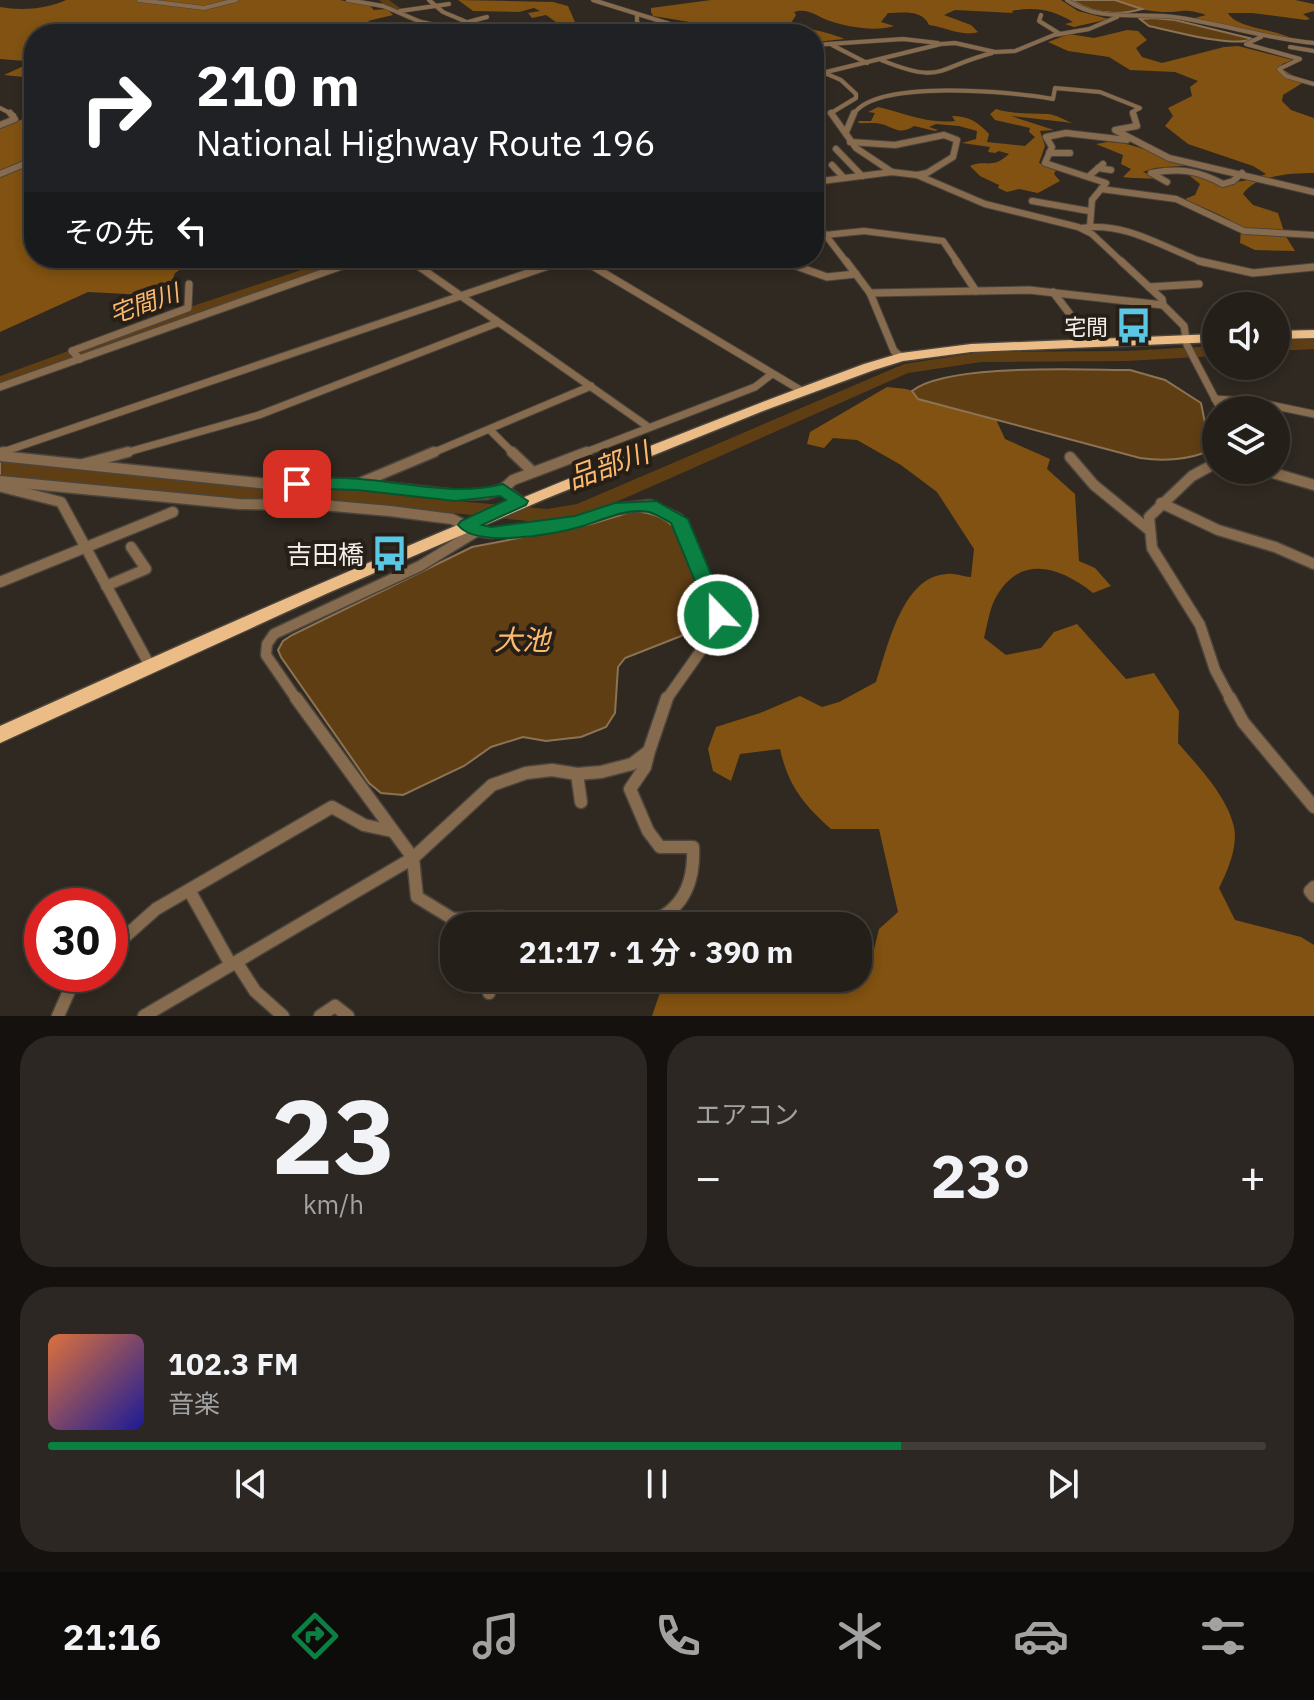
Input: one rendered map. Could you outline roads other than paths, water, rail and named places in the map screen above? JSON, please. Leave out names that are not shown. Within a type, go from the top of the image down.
[{"type":"highway","points":[[1290,329],[1314,328]]},
{"type":"highway","points":[[0,735],[150,666],[477,524],[516,503],[796,387],[898,354],[1202,333]]},
{"type":"highway","points":[[1290,335],[1314,334]]},
{"type":"highway","points":[[1187,335],[1202,337]]},
{"type":"street","points":[[139,0],[176,2],[204,8],[236,0]]},
{"type":"street","points":[[348,0],[400,11],[413,19],[432,24]]},
{"type":"street","points":[[429,0],[471,24]]},
{"type":"street","points":[[593,0],[668,24]]},
{"type":"street","points":[[1067,0],[1082,11],[1117,17],[1165,15],[1279,41],[1314,42]]},
{"type":"street","points":[[400,11],[449,4]]},
{"type":"street","points":[[637,15],[639,24]]},
{"type":"street","points":[[1041,15],[1039,21],[1060,34]]},
{"type":"street","points":[[459,24],[487,17]]},
{"type":"street","points":[[881,60],[919,75],[955,67],[971,57],[1022,50],[1060,34],[1089,29],[1117,17]]},
{"type":"street","points":[[1314,51],[1260,37],[1246,44],[1300,59],[1279,69],[1286,76],[1314,84]]},
{"type":"street","points":[[824,44],[916,39],[941,44]]},
{"type":"street","points":[[881,41],[906,51]]},
{"type":"street","points":[[824,74],[941,44],[955,43],[995,52]]},
{"type":"street","points":[[829,44],[867,63]]},
{"type":"street","points":[[827,74],[849,85],[856,94],[856,98],[831,113],[836,122],[861,152],[892,172]]},
{"type":"street","points":[[919,75],[916,77],[934,92]]},
{"type":"street","points":[[846,132],[855,111],[864,104],[903,95],[981,90],[1053,99],[1055,88],[1100,92],[1140,108],[1132,112],[1139,123],[1137,126],[1115,130],[1128,140],[1169,158],[1314,192]]},
{"type":"street","points":[[0,108],[15,116],[15,119],[0,125]]},
{"type":"street","points":[[1086,227],[1092,200],[1106,183],[1045,163],[1052,147],[1046,137],[1060,132],[1107,140],[1128,140]]},
{"type":"street","points":[[850,142],[895,145],[944,135],[957,140],[953,157],[927,173],[917,175]]},
{"type":"street","points":[[836,149],[862,176]]},
{"type":"street","points":[[1049,153],[1070,153]]},
{"type":"street","points":[[0,174],[24,165]]},
{"type":"street","points":[[832,165],[844,178]]},
{"type":"street","points":[[1089,176],[1100,166],[1111,170]]},
{"type":"street","points":[[1167,182],[1151,173],[1180,168],[1200,172],[1223,184],[1233,181],[1242,173]]},
{"type":"street","points":[[824,181],[892,172],[917,175],[985,204],[1141,236],[1187,258],[1218,268],[1268,274],[1314,267]]},
{"type":"street","points":[[1101,189],[1176,199],[1244,231],[1314,235]]},
{"type":"street","points":[[1032,201],[1089,211]]},
{"type":"street","points":[[1086,227],[1162,299],[1163,305],[1187,335],[1192,356],[1213,396]]},
{"type":"street","points":[[825,235],[864,231],[943,241],[976,291]]},
{"type":"street","points":[[825,235],[870,293],[898,354]]},
{"type":"street","points":[[0,387],[336,268]]},
{"type":"street","points":[[420,268],[647,426]]},
{"type":"street","points":[[0,454],[542,268]]},
{"type":"street","points":[[596,268],[796,387]]},
{"type":"street","points":[[800,268],[819,275],[856,274]]},
{"type":"street","points":[[188,308],[189,284]]},
{"type":"street","points":[[1149,287],[1199,284]]},
{"type":"street","points":[[870,293],[1053,292],[1163,305]]},
{"type":"street","points":[[1053,292],[1089,340]]},
{"type":"street","points":[[188,308],[198,315]]},
{"type":"street","points":[[80,359],[72,351],[188,308]]},
{"type":"street","points":[[76,466],[142,447],[173,443],[261,414],[497,323]]},
{"type":"street","points":[[0,454],[76,466],[268,484],[357,484],[455,495],[486,494],[647,426],[755,387],[772,374]]},
{"type":"street","points":[[357,484],[491,431],[591,386]]},
{"type":"street","points":[[1290,409],[1314,414]]},
{"type":"street","points":[[491,431],[533,472]]},
{"type":"street","points":[[1070,457],[1094,485],[1148,529]]},
{"type":"street","points":[[1202,471],[1161,503],[1149,517],[1152,548],[1200,625],[1215,670],[1243,722],[1314,807]]},
{"type":"street","points":[[1290,478],[1314,485]]},
{"type":"street","points":[[150,666],[61,502],[2,487],[2,482],[239,504],[322,505],[390,511],[477,524],[491,533],[577,522],[615,509],[650,505],[679,519],[718,615],[714,632],[668,694],[645,767],[630,789],[648,831],[660,847],[693,847],[696,869],[684,902],[673,912]]},
{"type":"street","points":[[503,489],[516,503]]},
{"type":"street","points":[[1161,503],[1218,530],[1275,547],[1314,564]]},
{"type":"street","points":[[0,582],[173,512]]},
{"type":"street","points":[[440,912],[417,897],[413,858],[266,655],[267,644],[274,634],[420,566],[477,524]]},
{"type":"street","points":[[106,586],[146,569],[131,547]]},
{"type":"street","points":[[144,1016],[413,858],[492,785],[526,773],[552,770],[577,774],[601,772],[632,764],[649,751],[653,740]]},
{"type":"street","points":[[577,774],[581,802]]},
{"type":"street","points":[[128,934],[156,909],[332,807],[364,825],[392,831]]},
{"type":"street","points":[[1314,887],[1310,891],[1314,896]]},
{"type":"street","points":[[189,890],[234,964],[255,991],[283,1016]]},
{"type":"street","points":[[58,1016],[69,992]]},
{"type":"street","points":[[320,1016],[335,1006],[348,1016]]},
{"type":"water","points":[[1071,0],[1115,0],[1142,9],[1123,13],[1105,12]]},
{"type":"water","points":[[1140,19],[1175,20],[1253,39],[1232,41],[1202,38],[1149,26]]},
{"type":"water","points":[[1049,369],[1130,370],[1165,380],[1201,403],[1202,454],[1172,459],[1140,458],[918,399],[912,391],[929,382],[954,376]]},
{"type":"water","points":[[0,458],[461,499],[440,514],[234,501],[0,477]]},
{"type":"water","name":"大池","points":[[634,511],[657,516],[676,530],[707,613],[699,624],[681,636],[625,658],[618,667],[615,713],[606,727],[581,737],[546,741],[523,737],[491,747],[464,766],[403,795],[381,793],[369,783],[278,650],[283,641],[292,635],[472,547],[591,524]]},
{"type":"waterway","name":"宅間川","points":[[383,0],[409,19],[433,24]]},
{"type":"waterway","name":"宅間川","points":[[0,382],[184,314],[321,268]]},
{"type":"waterway","name":"品部川","points":[[1290,345],[1314,344]]},
{"type":"waterway","name":"品部川","points":[[424,504],[547,516],[582,509],[904,369],[981,357],[1127,356],[1202,352]]},
{"type":"place","name":"宅間","points":[[1134,326]]},
{"type":"place","name":"吉田橋","points":[[390,554]]}]
